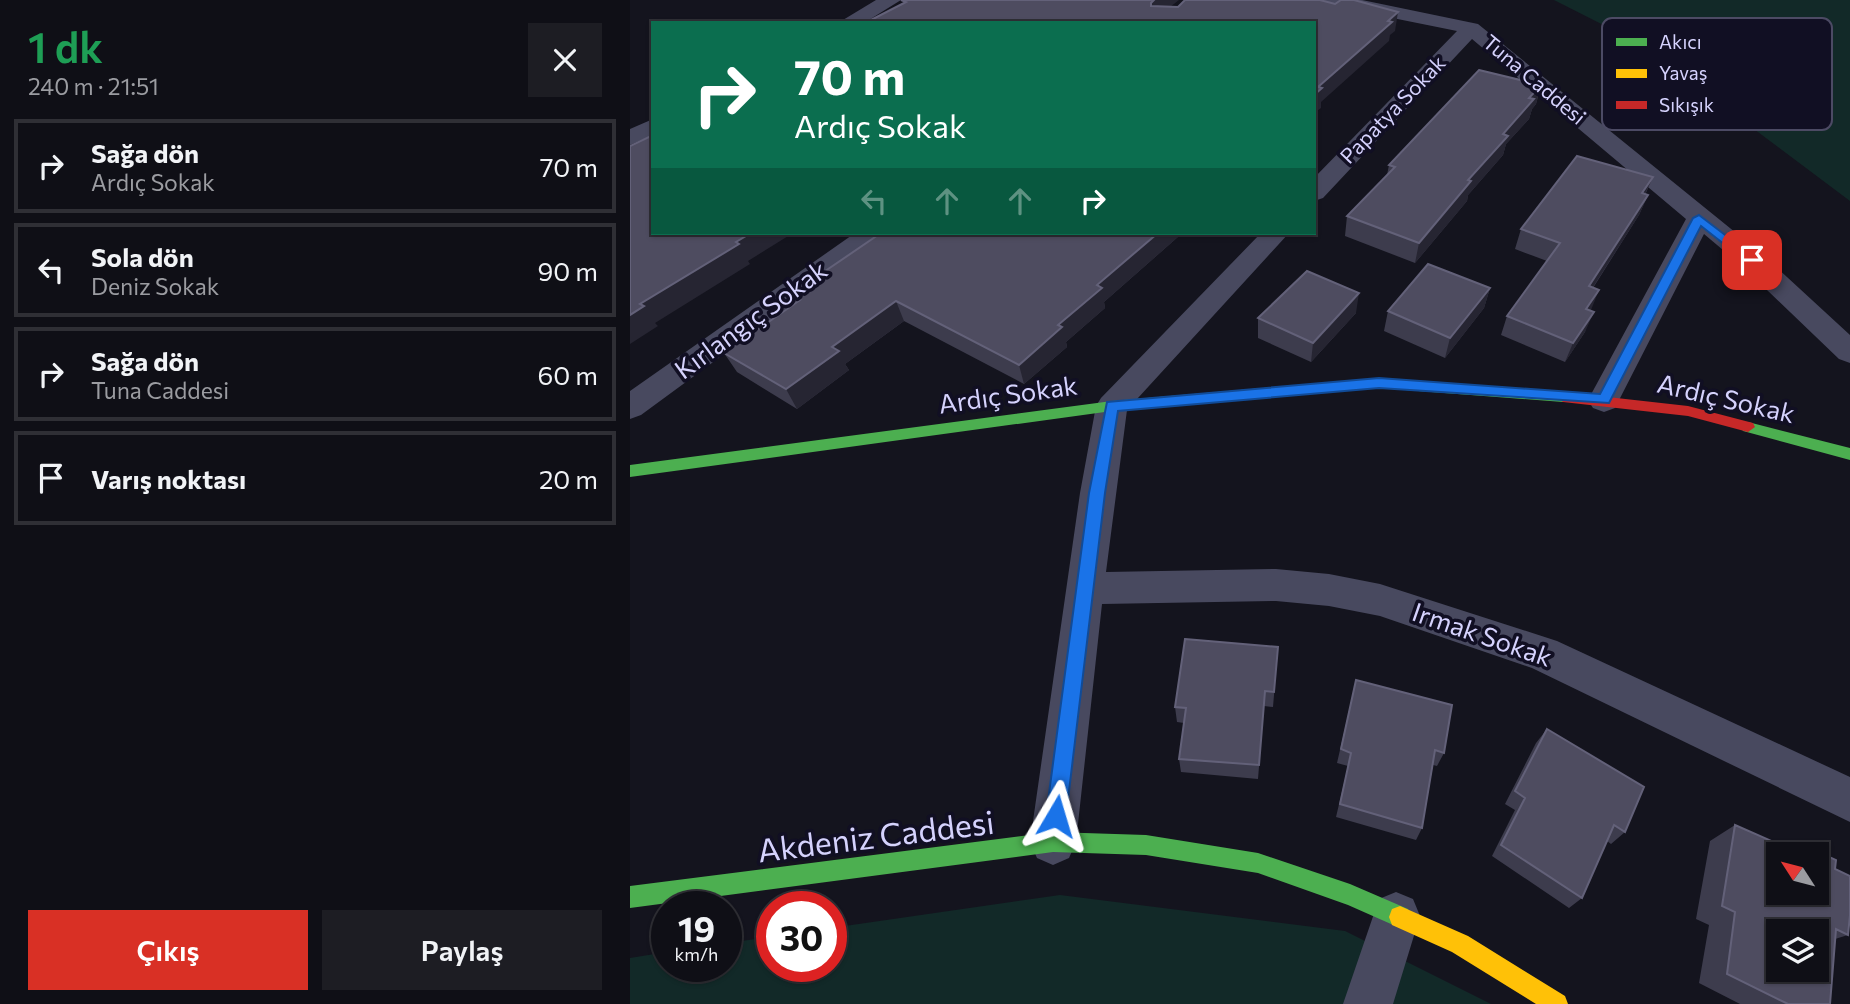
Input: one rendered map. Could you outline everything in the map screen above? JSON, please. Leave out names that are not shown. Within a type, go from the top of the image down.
[{"type":"street","points":[[852,21],[891,0]]},
{"type":"street","points":[[1333,0],[1471,28]]},
{"type":"street","name":"Papatya Sokak","points":[[1316,191],[1471,28]]},
{"type":"street","name":"Tuna Caddesi","points":[[1471,28],[1752,260],[1850,352]]},
{"type":"street","points":[[630,138],[651,127]]},
{"type":"street","points":[[1604,400],[1699,218]]},
{"type":"street","name":"Kırlangıç Sokak","points":[[630,407],[869,235]]},
{"type":"street","points":[[1053,842],[1084,588],[1112,406],[1274,235]]},
{"type":"street","name":"Ardıç Sokak","points":[[630,471],[1112,406],[1379,383],[1604,400],[1688,411],[1850,454]]},
{"type":"street","name":"Irmak Sokak","points":[[1084,588],[1276,585],[1329,590],[1380,600],[1543,654],[1850,800]]},
{"type":"street","name":"Akdeniz Caddesi","points":[[630,897],[1053,842],[1146,845],[1258,863],[1350,895],[1460,944],[1557,1004]]},
{"type":"street","points":[[1368,1004],[1396,916]]},
{"type":"green space","points":[[1554,0],[1850,0],[1850,201],[1755,130],[1832,130],[1832,18],[1602,18],[1602,24]]},
{"type":"green space","points":[[1060,895],[1345,931],[1491,1004],[630,1004],[630,958],[651,955],[651,982],[742,982],[742,941],[756,939],[756,982],[847,982],[847,926]]},
{"type":"building","points":[[901,0],[1154,0],[1151,6],[1178,7],[1185,0],[1320,0],[1335,4],[1341,0],[1354,0],[1398,12],[1388,21],[1392,22],[1318,87],[1322,88],[1316,93],[1316,21],[869,21],[906,2]]},
{"type":"building","points":[[1479,70],[1541,85],[1529,98],[1534,99],[1503,134],[1508,136],[1468,180],[1471,181],[1419,243],[1347,216],[1395,167],[1389,165]]},
{"type":"building","points":[[651,136],[651,235],[748,235],[736,242],[739,244],[640,304],[644,306],[630,315],[630,146]]},
{"type":"building","points":[[1577,156],[1653,177],[1642,193],[1648,195],[1589,286],[1599,290],[1586,309],[1594,312],[1573,343],[1507,316],[1560,243],[1521,229]]},
{"type":"building","points":[[878,235],[1156,235],[1097,285],[1102,288],[1058,325],[1062,327],[1019,365],[896,301],[832,347],[839,351],[786,389],[724,353],[800,300],[790,295]]},
{"type":"building","points":[[1428,264],[1490,288],[1450,338],[1388,311]]},
{"type":"building","points":[[1307,271],[1359,293],[1313,343],[1258,318]]},
{"type":"building","points":[[1185,639],[1278,647],[1274,692],[1265,691],[1259,765],[1179,759],[1186,708],[1175,707]]},
{"type":"building","points":[[1356,680],[1452,705],[1444,753],[1435,750],[1422,828],[1340,804],[1351,753],[1341,749]]},
{"type":"building","points":[[1547,729],[1644,787],[1625,832],[1614,825],[1582,898],[1501,845],[1525,798],[1515,791]]},
{"type":"building","points":[[1735,825],[1774,842],[1766,842],[1766,905],[1829,905],[1829,857],[1836,860],[1835,869],[1850,876],[1850,915],[1848,935],[1836,929],[1830,1004],[1788,1004],[1727,974],[1735,912],[1722,906]]},
{"type":"traffic: fast","points":[[630,471],[1112,406],[1379,383],[1563,397]]},
{"type":"traffic: fast","points":[[1748,427],[1850,454]]},
{"type":"traffic: fast","points":[[630,897],[1053,842],[1146,845],[1258,863],[1350,895],[1400,917]]},
{"type":"traffic: slow","points":[[1400,917],[1460,944],[1557,1004]]},
{"type":"traffic: jam","points":[[1563,397],[1688,411],[1748,427]]},
{"type":"route","points":[[1056,816],[1097,493],[1112,406],[1379,383],[1604,400],[1699,218],[1752,260]]}]
